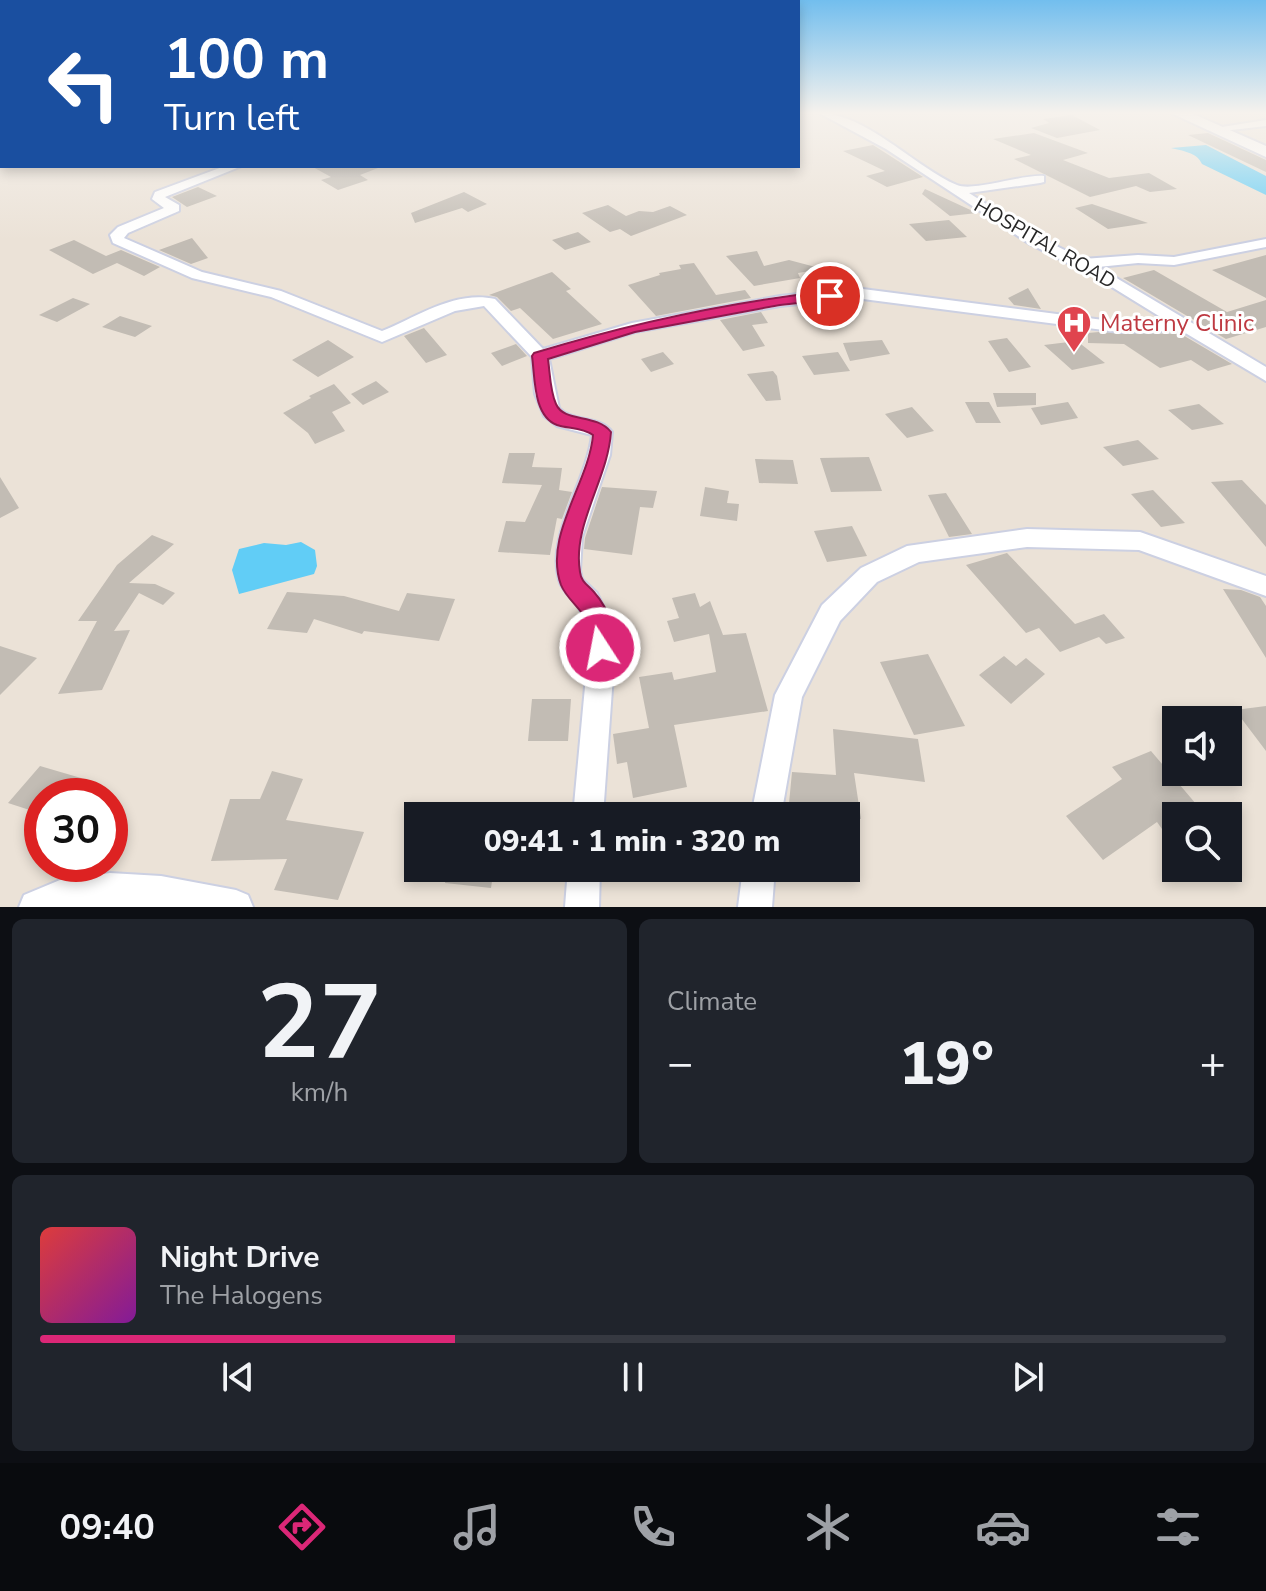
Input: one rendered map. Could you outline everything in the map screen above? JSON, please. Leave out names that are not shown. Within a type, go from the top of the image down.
[{"type":"street","name":"HOSPITAL ROAD","points":[[903,155],[1024,235],[1099,273],[1266,375]]},
{"type":"street","points":[[229,168],[159,195],[158,199],[174,208],[123,230],[117,235],[118,240],[197,275],[276,294],[382,337],[462,304],[489,302],[540,356],[551,412],[560,420],[590,424],[602,432],[600,455],[571,537],[568,570],[572,584],[588,600],[603,633],[589,802]]},
{"type":"street","points":[[957,191],[1040,179]]},
{"type":"street","points":[[1079,265],[1138,259],[1174,261],[1266,243]]},
{"type":"street","points":[[540,356],[662,322],[780,301],[855,293],[1119,327],[1186,326]]},
{"type":"street","points":[[769,802],[789,695],[831,613],[869,575],[915,553],[1027,538],[1140,541],[1266,586]]},
{"type":"street","points":[[582,907],[583,882]]},
{"type":"street","points":[[755,907],[758,882]]},
{"type":"street","points":[[36,907],[86,891],[127,887],[236,907]]},
{"type":"water","points":[[1195,155],[1226,155],[1266,176],[1266,195],[1202,164]]},
{"type":"water","points":[[301,542],[315,550],[317,566],[314,574],[239,594],[232,570],[239,549],[264,543],[286,545]]},
{"type":"building","points":[[852,155],[889,155],[923,177],[887,187],[866,176],[885,171]]},
{"type":"building","points":[[1030,155],[1080,155],[1063,160],[1109,178],[1149,173],[1177,189],[1150,192],[1136,186],[1090,197],[1014,159]]},
{"type":"building","points":[[1231,155],[1256,155],[1266,160],[1266,172]]},
{"type":"building","points":[[315,168],[378,168],[360,175],[368,180],[338,190],[321,180],[331,177]]},
{"type":"building","points":[[198,187],[217,196],[187,207],[172,197]]},
{"type":"building","points":[[925,189],[977,213],[950,216],[922,194]]},
{"type":"building","points":[[464,192],[487,204],[468,212],[462,208],[415,223],[411,213]]},
{"type":"building","points":[[1092,204],[1148,223],[1108,229],[1075,208]]},
{"type":"building","points":[[608,205],[626,216],[670,206],[687,215],[631,236],[620,229],[610,232],[582,213]]},
{"type":"building","points":[[949,220],[967,237],[926,241],[909,224]]},
{"type":"building","points":[[578,232],[591,242],[565,250],[552,240]]},
{"type":"building","points":[[192,238],[208,258],[191,264],[159,250]]},
{"type":"building","points":[[74,240],[106,256],[121,250],[160,267],[144,276],[117,263],[93,274],[49,250]]},
{"type":"building","points":[[757,251],[764,266],[789,260],[823,269],[798,273],[800,278],[754,286],[726,256]]},
{"type":"building","points":[[1266,255],[1266,298],[1212,270]]},
{"type":"building","points":[[694,263],[716,295],[745,290],[751,298],[656,316],[628,285],[659,273],[681,269],[679,265]]},
{"type":"building","points":[[1154,270],[1227,312],[1266,300],[1266,327],[1226,339],[1123,278]]},
{"type":"building","points":[[552,272],[571,289],[566,291],[602,324],[553,339],[520,308],[511,311],[497,297],[489,295]]},
{"type":"building","points":[[1028,288],[1041,309],[1014,305],[1008,298]]},
{"type":"building","points":[[73,298],[90,304],[57,322],[39,315]]},
{"type":"building","points":[[761,312],[768,323],[752,325],[765,346],[743,351],[720,320]]},
{"type":"building","points":[[120,316],[152,326],[135,337],[102,327]]},
{"type":"building","points":[[424,328],[447,355],[426,363],[404,336]]},
{"type":"building","points":[[1088,333],[1181,334],[1232,364],[1208,371],[1191,360],[1160,368],[1124,344],[1088,343]]},
{"type":"building","points":[[1007,338],[1031,367],[1009,372],[988,341]]},
{"type":"building","points":[[328,340],[354,357],[318,377],[292,360]]},
{"type":"building","points":[[882,340],[890,354],[850,361],[843,343]]},
{"type":"building","name":"Materny Clinic","points":[[1077,341],[1105,363],[1072,370],[1044,345]]},
{"type":"building","points":[[516,344],[527,356],[502,366],[491,353]]},
{"type":"building","points":[[663,352],[674,364],[651,372],[641,359]]},
{"type":"building","points":[[838,352],[850,371],[814,375],[802,356]]},
{"type":"building","points":[[773,371],[777,376],[781,400],[766,401],[747,374]]},
{"type":"building","points":[[376,381],[389,392],[363,405],[351,394]]},
{"type":"building","points":[[334,384],[351,403],[332,412],[345,431],[315,444],[308,433],[283,413]]},
{"type":"building","points":[[993,393],[1036,393],[1036,405],[997,407]]},
{"type":"building","points":[[965,402],[989,402],[1001,423],[976,423]]},
{"type":"building","points":[[1068,402],[1078,418],[1041,425],[1031,408]]},
{"type":"building","points":[[1199,404],[1224,424],[1192,430],[1168,410]]},
{"type":"building","points":[[912,407],[934,431],[907,438],[885,414]]},
{"type":"building","points":[[1138,440],[1159,459],[1123,466],[1103,447]]},
{"type":"building","points":[[509,453],[535,453],[532,467],[562,468],[559,490],[572,492],[562,519],[557,518],[550,555],[498,552],[506,521],[525,522],[542,485],[502,483]]},
{"type":"building","points":[[869,457],[882,491],[831,492],[820,458]]},
{"type":"building","points":[[755,459],[793,460],[798,484],[759,483]]},
{"type":"building","points":[[0,477],[19,508],[0,518]]},
{"type":"building","points":[[1242,480],[1266,505],[1266,547],[1211,482]]},
{"type":"building","points":[[602,487],[657,491],[653,508],[640,507],[632,555],[584,549]]},
{"type":"building","points":[[705,487],[729,491],[727,503],[739,504],[737,521],[700,516]]},
{"type":"building","points":[[1153,490],[1185,523],[1161,527],[1131,494]]},
{"type":"building","points":[[946,493],[972,534],[949,537],[928,495]]},
{"type":"building","points":[[852,526],[867,556],[827,562],[814,531]]},
{"type":"building","points":[[152,535],[174,544],[129,583],[155,584],[175,593],[163,605],[139,593],[114,631],[130,630],[102,690],[58,694],[97,621],[78,621],[117,565]]},
{"type":"building","points":[[1007,553],[1075,624],[1104,614],[1125,638],[1106,644],[1099,637],[1060,652],[1039,628],[1026,633],[966,565]]},
{"type":"building","points":[[1223,589],[1241,590],[1260,597],[1266,606],[1266,658]]},
{"type":"building","points":[[287,592],[344,596],[399,611],[407,593],[455,599],[439,641],[364,631],[362,634],[314,619],[307,633],[267,629]]},
{"type":"building","points":[[695,593],[700,607],[710,601],[723,635],[746,633],[768,711],[674,725],[687,787],[633,798],[627,762],[617,764],[613,734],[649,728],[639,677],[672,672],[674,680],[716,672],[709,634],[674,642],[667,621],[679,618],[672,598]]},
{"type":"building","points":[[0,646],[37,658],[0,695]]},
{"type":"building","points":[[928,654],[965,726],[914,735],[880,662]]},
{"type":"building","points":[[1004,656],[1016,666],[1026,658],[1045,674],[1011,704],[979,675]]},
{"type":"building","points":[[532,699],[571,699],[568,741],[528,741]]},
{"type":"building","points":[[1266,706],[1266,751],[1242,719],[1242,709]]},
{"type":"building","points":[[833,729],[918,739],[925,782],[854,773],[858,802],[789,802],[792,772],[836,775]]},
{"type":"building","points":[[1151,751],[1162,764],[1162,786],[1181,786],[1194,802],[1162,802],[1162,829],[1157,822],[1103,860],[1066,816],[1122,779],[1112,767]]},
{"type":"building","points":[[40,766],[81,778],[30,778]]},
{"type":"building","points":[[272,771],[303,779],[286,820],[364,832],[338,900],[274,890],[287,859],[211,861],[230,799],[260,799]]},
{"type":"building","points":[[24,784],[24,808],[8,803]]},
{"type":"building","points":[[445,882],[492,882],[491,888]]},
{"type":"place","name":"Materny Clinic","points":[[1074,354]]},
{"type":"route","points":[[600,648],[603,633],[599,623],[588,600],[572,584],[568,570],[571,537],[600,455],[602,432],[590,424],[560,420],[551,412],[540,356],[632,328],[722,310],[830,296]]}]
